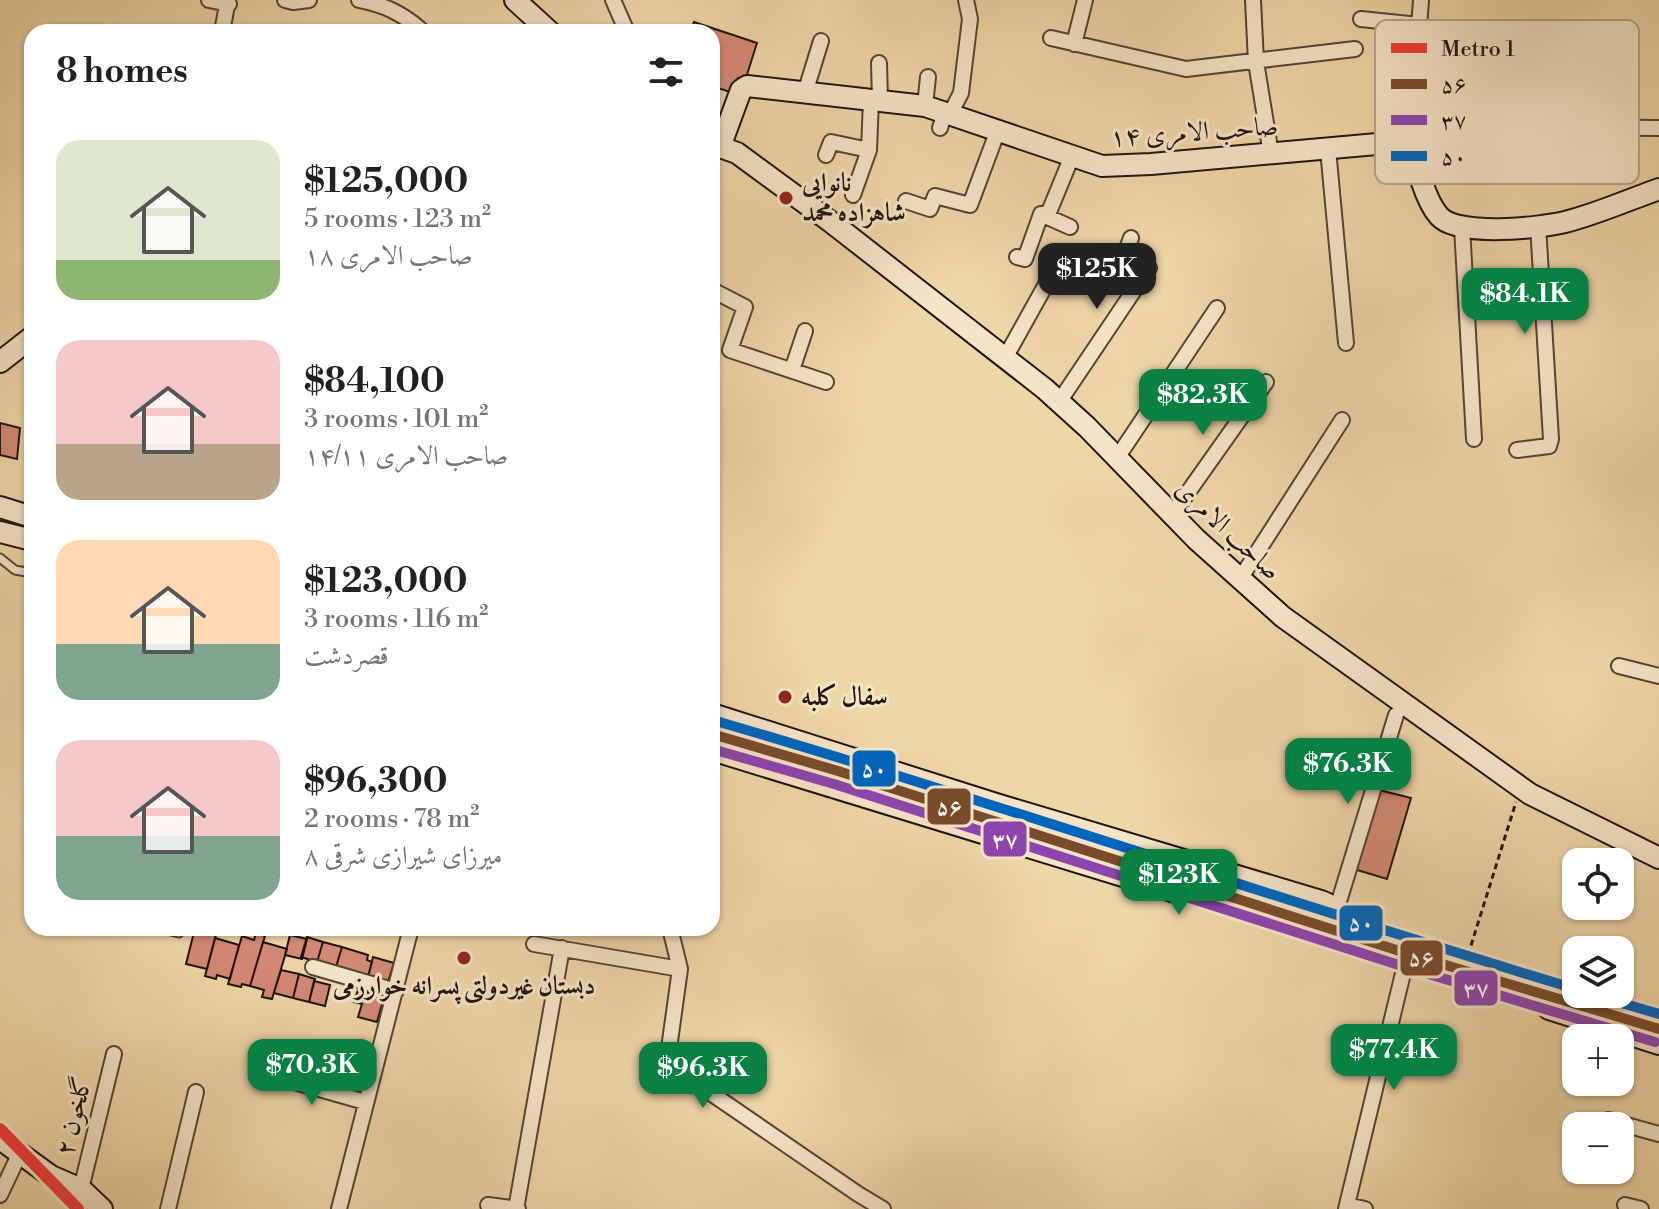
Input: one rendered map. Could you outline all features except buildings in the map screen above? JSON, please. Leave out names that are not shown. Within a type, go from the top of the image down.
[{"type":"street","points":[[209,0],[228,2],[224,24]]},
{"type":"street","points":[[285,0],[309,0]]},
{"type":"street","points":[[359,0],[394,10],[415,24]]},
{"type":"street","points":[[515,0],[541,24]]},
{"type":"street","points":[[613,0],[624,24]]},
{"type":"street","points":[[928,77],[940,115],[955,110],[961,93],[970,19],[966,0]]},
{"type":"street","points":[[1074,44],[1085,0]]},
{"type":"street","points":[[1253,0],[1256,62],[1271,154]]},
{"type":"street","points":[[1419,20],[1421,0]]},
{"type":"street","points":[[1361,19],[1375,20]]},
{"type":"street","points":[[1051,38],[1186,69],[1355,49]]},
{"type":"street","points":[[805,93],[821,41]]},
{"type":"street","points":[[853,195],[869,150],[879,63]]},
{"type":"street","name":"۱۴ صاحب الامری","points":[[720,136],[741,90],[747,86],[875,101],[940,115],[998,130],[1102,166],[1375,144]]},
{"type":"street","points":[[1639,128],[1659,128]]},
{"type":"street","points":[[906,201],[930,209],[935,196],[970,205],[998,130]]},
{"type":"street","points":[[826,155],[831,142],[869,150]]},
{"type":"street","name":"صاحب الامری","points":[[720,147],[737,153],[844,232],[1059,402],[1172,515],[1283,617],[1521,787],[1659,858]]},
{"type":"street","points":[[1328,149],[1346,343]]},
{"type":"street","points":[[1041,214],[1049,212],[1072,156]]},
{"type":"street","points":[[1423,184],[1439,217],[1462,227],[1489,230],[1564,222],[1659,189]]},
{"type":"street","points":[[1041,214],[1070,227]]},
{"type":"street","points":[[1017,257],[1025,259],[1041,214]]},
{"type":"street","points":[[1517,450],[1549,446],[1551,439],[1538,225]]},
{"type":"street","points":[[1462,227],[1474,439]]},
{"type":"street","points":[[1059,402],[1149,268],[1125,254],[1131,238]]},
{"type":"street","points":[[1005,358],[1054,270],[1069,272]]},
{"type":"street","points":[[720,294],[745,307],[730,350],[826,382]]},
{"type":"street","points":[[1117,458],[1217,308]]},
{"type":"street","points":[[792,370],[805,331]]},
{"type":"street","points":[[0,362],[24,343]]},
{"type":"street","points":[[1172,515],[1266,382]]},
{"type":"street","points":[[1240,579],[1342,420]]},
{"type":"street","points":[[0,507],[24,514]]},
{"type":"street","points":[[0,532],[24,538]]},
{"type":"street","points":[[1619,666],[1659,676]]},
{"type":"street","points":[[1334,918],[1396,715]]},
{"type":"street","points":[[720,717],[841,763],[1334,918],[1463,970],[1659,1029]]},
{"type":"street","points":[[720,736],[841,763]]},
{"type":"street","points":[[720,752],[1659,1044]]},
{"type":"street","points":[[339,1209],[409,936]]},
{"type":"street","points":[[672,936],[680,969],[667,1063],[883,1209]]},
{"type":"street","points":[[534,944],[680,969]]},
{"type":"street","points":[[488,1205],[517,1209],[562,948]]},
{"type":"street","points":[[1365,1209],[1347,1207],[1405,965]]},
{"type":"street","points":[[313,967],[396,991]]},
{"type":"street","name":"۲ گلخون","points":[[81,1189],[114,1054]]},
{"type":"street","points":[[270,1075],[365,1102]]},
{"type":"street","points":[[168,1209],[196,1092]]},
{"type":"street","points":[[1634,1127],[1659,1134]]},
{"type":"street","points":[[0,1139],[51,1176],[81,1189],[102,1209]]},
{"type":"street","points":[[0,1195],[19,1155]]},
{"type":"street","points":[[1625,1205],[1641,1209]]},
{"type":"lane","points":[[0,558],[15,570],[24,572]]},
{"type":"path","points":[[1463,970],[1521,787]]},
{"type":"metro line","name":"1","points":[[0,1129],[78,1209]]},
{"type":"transit line","name":"۵۰","points":[[720,722],[1562,985]]},
{"type":"transit line","name":"۵۶","points":[[720,736],[838,771],[1409,954],[1659,1029]]},
{"type":"transit line","name":"۳۷","points":[[720,751],[834,784],[1405,967],[1655,1042]]},
{"type":"transit line","name":"۵۰","points":[[1634,1007],[1659,1014]]},
{"type":"place","name":"نانوایی شاهزاده محمد","points":[[786,198]]},
{"type":"place","name":"سفال کلبه","points":[[785,697]]},
{"type":"place","name":"دبستان غیردولتی پسرانه خوارزمی","points":[[464,958]]}]
